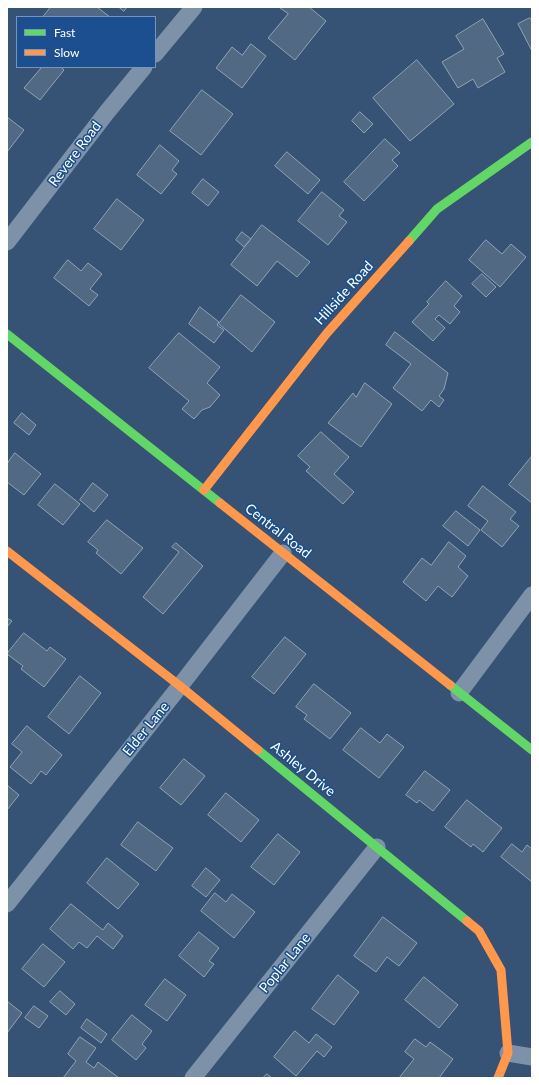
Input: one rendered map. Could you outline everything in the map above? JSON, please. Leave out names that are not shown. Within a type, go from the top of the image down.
[{"type":"street","points":[[156,53],[194,7]]},
{"type":"street","name":"Revere Road","points":[[7,242],[107,112],[143,68]]},
{"type":"street","name":"Hillside Road","points":[[204,490],[327,333],[437,209],[532,142]]},
{"type":"street","name":"Central Road","points":[[7,334],[532,750]]},
{"type":"street","name":"Ashley Drive","points":[[7,551],[180,686],[479,931],[501,970],[508,1053]]},
{"type":"street","name":"Elder Lane","points":[[7,904],[180,686],[283,553]]},
{"type":"street","points":[[459,693],[532,595]]},
{"type":"street","name":"Poplar Lane","points":[[193,1078],[377,847]]},
{"type":"street","points":[[498,1078],[508,1053],[532,1057]]},
{"type":"building","points":[[51,7],[97,7],[109,16],[44,16]]},
{"type":"building","points":[[119,7],[127,7],[124,11]]},
{"type":"building","points":[[279,7],[309,7],[326,21],[295,60],[268,38],[288,14]]},
{"type":"building","points":[[530,18],[532,21],[532,51],[518,24]]},
{"type":"building","points":[[483,19],[504,54],[497,58],[505,72],[478,88],[473,79],[458,88],[442,62],[464,49],[456,36]]},
{"type":"building","points":[[251,44],[266,56],[242,88],[216,68],[232,47],[242,55]]},
{"type":"building","points":[[417,60],[454,104],[410,141],[373,98]]},
{"type":"building","points":[[41,68],[62,68],[64,70],[40,100],[24,88]]},
{"type":"building","points":[[202,90],[233,114],[201,155],[170,131]]},
{"type":"building","points":[[360,112],[373,124],[364,133],[352,121]]},
{"type":"building","points":[[7,117],[24,130],[7,152]]},
{"type":"building","points":[[385,139],[400,153],[392,160],[398,166],[364,201],[344,182]]},
{"type":"building","points":[[160,145],[179,161],[172,170],[177,174],[161,194],[137,175]]},
{"type":"building","points":[[287,152],[320,180],[308,194],[275,166]]},
{"type":"building","points":[[203,179],[219,192],[208,206],[192,193]]},
{"type":"building","points":[[322,192],[344,210],[339,216],[347,222],[328,245],[298,221]]},
{"type":"building","points":[[117,199],[144,220],[121,250],[94,229]]},
{"type":"building","points":[[262,225],[310,262],[297,277],[277,261],[257,286],[231,265]]},
{"type":"building","points":[[242,232],[251,239],[244,247],[236,240]]},
{"type":"building","points":[[486,240],[502,254],[511,244],[526,257],[500,287],[469,260]]},
{"type":"building","points":[[68,260],[81,271],[88,263],[102,274],[90,289],[98,295],[89,306],[54,278]]},
{"type":"building","points":[[482,274],[496,287],[486,297],[472,284]]},
{"type":"building","points":[[446,281],[462,296],[454,306],[460,312],[450,324],[439,315],[435,319],[445,328],[433,341],[412,322],[429,304],[427,302]]},
{"type":"building","points":[[241,295],[275,322],[252,352],[219,324]]},
{"type":"building","points":[[200,307],[219,322],[217,325],[224,330],[214,343],[189,324]]},
{"type":"building","points":[[395,332],[448,373],[444,389],[439,396],[444,400],[439,407],[431,400],[422,411],[393,388],[411,364],[386,345]]},
{"type":"building","points":[[179,333],[220,367],[207,383],[220,395],[210,407],[202,410],[194,419],[182,409],[189,401],[149,368]]},
{"type":"building","points":[[365,383],[392,404],[361,447],[328,423],[353,393],[356,397]]},
{"type":"building","points":[[22,413],[36,425],[29,435],[14,423]]},
{"type":"building","points":[[321,432],[349,457],[334,474],[354,492],[343,504],[306,471],[310,467],[298,456]]},
{"type":"building","points":[[15,453],[41,474],[24,495],[7,482],[7,464]]},
{"type":"building","points":[[532,456],[532,503],[509,485]]},
{"type":"building","points":[[93,483],[108,495],[94,512],[80,500]]},
{"type":"building","points":[[55,484],[80,504],[63,525],[38,505]]},
{"type":"building","points":[[483,486],[516,512],[510,519],[519,526],[502,547],[481,530],[488,521],[468,506]]},
{"type":"building","points":[[456,511],[480,530],[468,546],[443,526]]},
{"type":"building","points":[[107,520],[143,548],[121,574],[96,553],[98,550],[88,542]]},
{"type":"building","points":[[449,542],[466,556],[458,567],[468,576],[452,597],[438,586],[426,601],[403,582],[422,558],[431,565]]},
{"type":"building","points":[[176,543],[203,566],[163,614],[143,597],[179,552],[172,547]]},
{"type":"building","points":[[7,618],[12,621],[7,627]]},
{"type":"building","points":[[24,633],[47,651],[50,647],[66,659],[44,687],[21,669],[23,666],[7,654]]},
{"type":"building","points":[[285,637],[306,654],[274,694],[252,677]]},
{"type":"building","points":[[80,676],[101,693],[69,734],[48,717]]},
{"type":"building","points":[[314,684],[351,713],[330,739],[304,719],[307,715],[296,707]]},
{"type":"building","points":[[27,726],[62,755],[46,775],[41,771],[31,784],[10,767],[22,752],[12,744]]},
{"type":"building","points":[[361,728],[380,743],[387,734],[404,747],[379,778],[343,750]]},
{"type":"building","points":[[184,759],[205,776],[181,805],[160,788]]},
{"type":"building","points":[[425,771],[450,790],[433,811],[419,800],[417,803],[406,795]]},
{"type":"building","points":[[7,785],[19,795],[7,810]]},
{"type":"building","points":[[226,793],[259,820],[241,842],[208,815]]},
{"type":"building","points":[[467,800],[502,828],[483,852],[473,844],[471,847],[445,827]]},
{"type":"building","points":[[138,822],[173,848],[156,871],[121,845]]},
{"type":"building","points":[[278,834],[300,852],[274,885],[251,867]]},
{"type":"building","points":[[512,844],[522,852],[527,845],[532,849],[532,882],[501,857]]},
{"type":"building","points":[[107,858],[139,884],[118,909],[87,883]]},
{"type":"building","points":[[206,868],[220,880],[206,897],[192,886]]},
{"type":"building","points":[[215,893],[226,902],[232,894],[255,912],[234,938],[201,911]]},
{"type":"building","points":[[71,904],[103,930],[108,923],[123,936],[113,949],[97,936],[87,948],[79,942],[73,949],[50,929]]},
{"type":"building","points":[[383,917],[417,943],[399,966],[387,957],[376,972],[354,956]]},
{"type":"building","points":[[199,932],[219,948],[209,961],[214,964],[204,977],[179,956]]},
{"type":"building","points":[[43,944],[65,962],[44,987],[22,969]]},
{"type":"building","points":[[338,975],[359,992],[334,1025],[312,1009]]},
{"type":"building","points":[[424,977],[458,1005],[439,1028],[405,1000]]},
{"type":"building","points":[[165,979],[186,995],[167,1021],[145,1005]]},
{"type":"building","points":[[60,991],[75,1004],[66,1015],[50,1002]]},
{"type":"building","points":[[7,1001],[22,1013],[7,1033]]},
{"type":"building","points":[[34,1006],[48,1016],[39,1028],[25,1018]]},
{"type":"building","points":[[132,1015],[152,1031],[142,1044],[146,1048],[136,1060],[112,1040]]},
{"type":"building","points":[[87,1019],[107,1034],[101,1043],[81,1028]]},
{"type":"building","points":[[295,1031],[309,1043],[316,1034],[332,1047],[324,1057],[317,1051],[296,1076],[274,1057]]},
{"type":"building","points":[[80,1037],[96,1048],[86,1062],[94,1068],[98,1062],[119,1078],[63,1078],[76,1061],[68,1054]]},
{"type":"building","points":[[415,1039],[426,1047],[430,1042],[453,1059],[439,1078],[399,1078],[414,1059],[405,1052]]},
{"type":"building","points":[[267,1074],[272,1078],[263,1078]]},
{"type":"traffic: fast","points":[[409,241],[437,209],[532,142]]},
{"type":"traffic: fast","points":[[7,334],[220,503]]},
{"type":"traffic: fast","points":[[450,685],[532,750]]},
{"type":"traffic: fast","points":[[258,750],[467,921]]},
{"type":"traffic: slow","points":[[204,490],[327,333],[409,241]]},
{"type":"traffic: slow","points":[[220,503],[450,685]]},
{"type":"traffic: slow","points":[[7,551],[180,686],[258,750]]},
{"type":"traffic: slow","points":[[467,921],[479,931],[501,970],[508,1053],[498,1078]]}]
